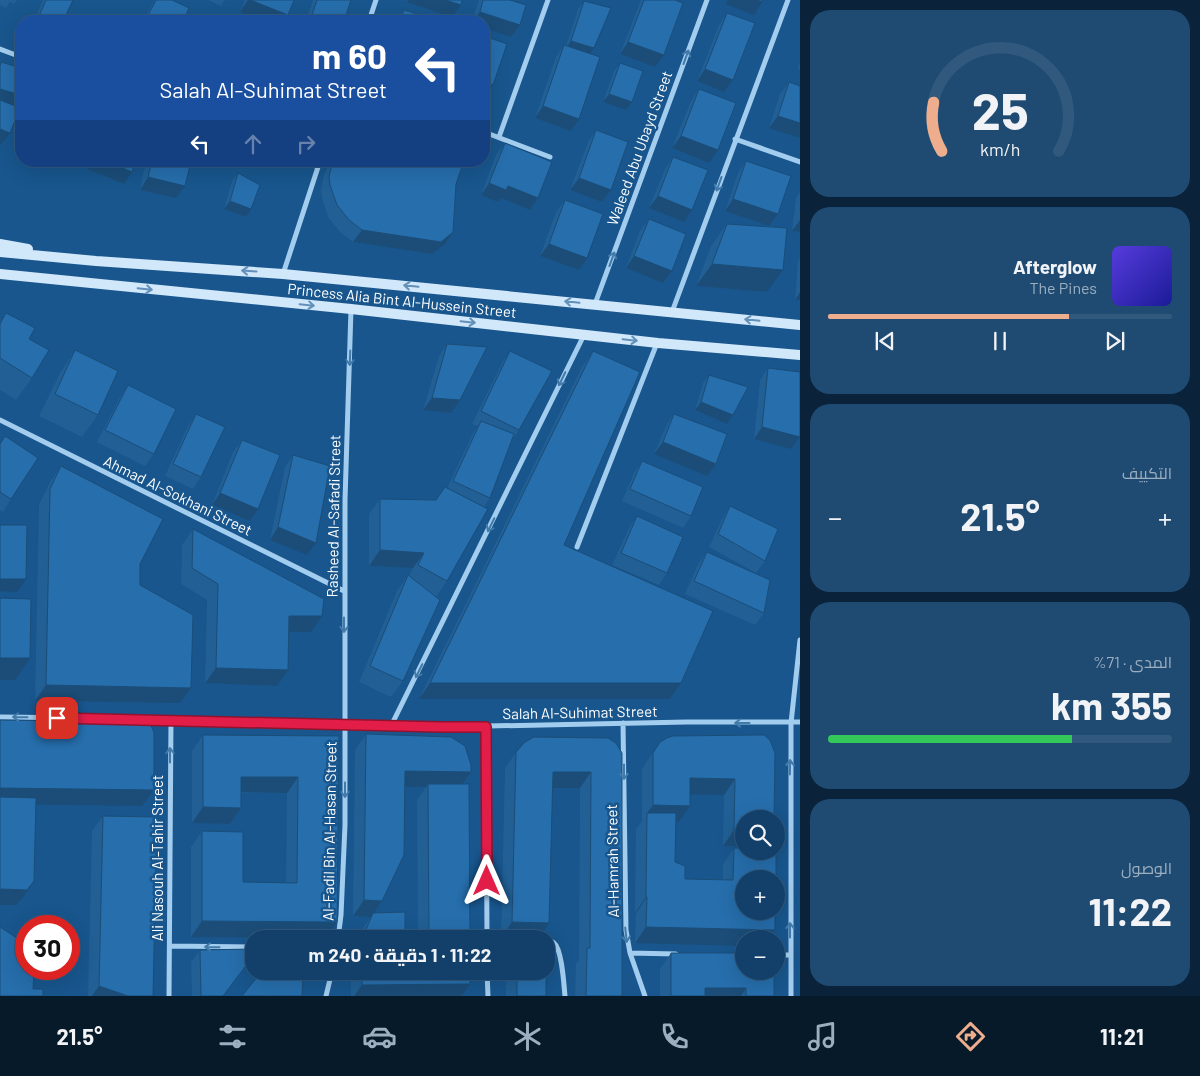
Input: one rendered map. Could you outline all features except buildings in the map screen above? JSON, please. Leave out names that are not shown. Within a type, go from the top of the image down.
[{"type":"main road","points":[[0,244],[96,261]]},
{"type":"main road","name":"Princess Alia Bint Al-Hussein Street","points":[[0,252],[96,261],[283,274],[800,325]]},
{"type":"main road","name":"Princess Alia Bint Al-Hussein Street","points":[[0,274],[351,309],[658,343],[800,355]]},
{"type":"main road","points":[[0,280],[97,284]]},
{"type":"street","points":[[371,15],[376,0]]},
{"type":"street","points":[[499,137],[548,0]]},
{"type":"street","name":"Waleed Abu Ubayd Street","points":[[595,304],[706,0]]},
{"type":"street","points":[[672,312],[788,0]]},
{"type":"street","points":[[0,49],[15,55]]},
{"type":"street","points":[[490,134],[550,157]]},
{"type":"street","points":[[735,139],[800,162]]},
{"type":"street","points":[[283,274],[318,167]]},
{"type":"street","name":"Rasheed Al-Safadi Street","points":[[344,724],[345,500],[351,309]]},
{"type":"street","points":[[391,726],[584,335]]},
{"type":"street","points":[[577,547],[658,343]]},
{"type":"street","name":"Ahmad Al-Sokhani Street","points":[[0,420],[344,591]]},
{"type":"street","points":[[791,996],[791,723],[800,640]]},
{"type":"street","name":"Salah Al-Suhimat Street","points":[[0,716],[486,727],[623,723],[800,722]]},
{"type":"street","name":"Ali Nasouh Al-Tahir Street","points":[[169,996],[171,719]]},
{"type":"street","name":"Al-Hamrah Street","points":[[623,723],[627,942],[645,996]]},
{"type":"street","name":"Al-Fadil Bin Al-Hasan Street","points":[[339,930],[344,865],[344,724]]},
{"type":"street","points":[[486,727],[487,930]]},
{"type":"street","points":[[555,944],[562,966],[565,996]]},
{"type":"street","points":[[170,946],[245,948]]},
{"type":"street","points":[[630,953],[687,954]]},
{"type":"street","points":[[785,955],[790,955]]},
{"type":"street","points":[[326,996],[330,980]]},
{"type":"street","points":[[488,980],[488,996]]},
{"type":"route","points":[[57,718],[486,727],[487,881]]}]
